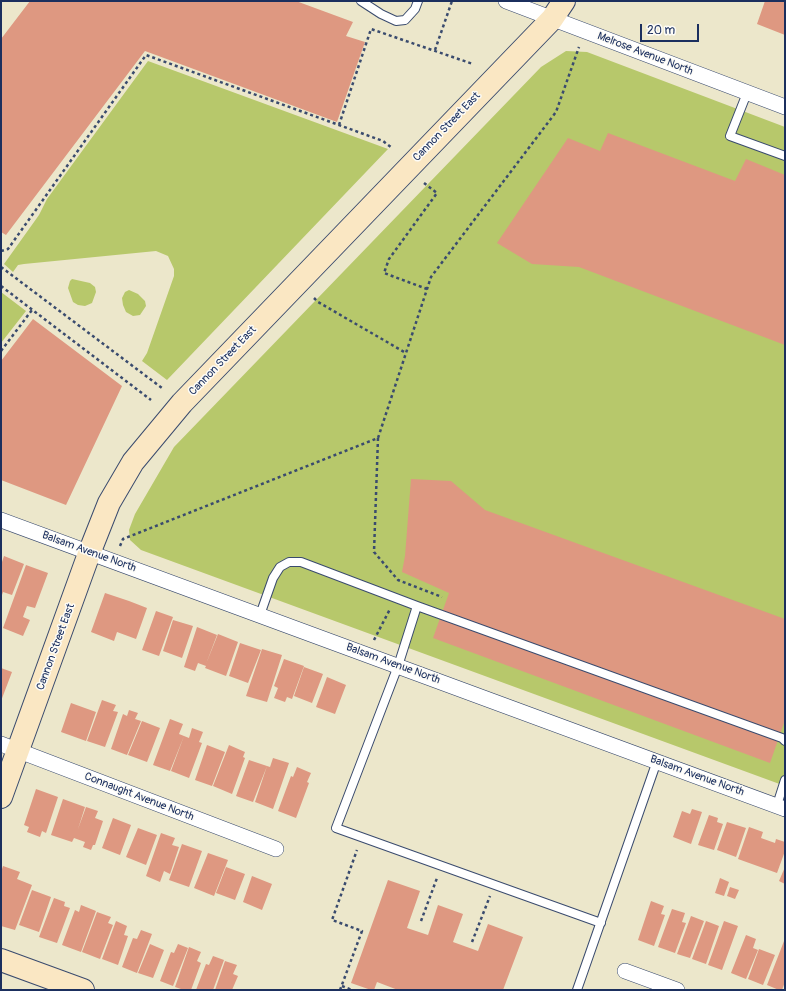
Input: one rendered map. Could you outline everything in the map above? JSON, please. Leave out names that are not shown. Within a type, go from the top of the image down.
[{"type":"main road","name":"Cannon Street East","points":[[1,797],[10,747],[109,504],[133,462],[182,403],[552,19],[564,1]]},
{"type":"main road","points":[[1,960],[83,990]]},
{"type":"street","name":"Melrose Avenue North","points":[[506,1],[785,107]]},
{"type":"street","name":"Balsam Avenue North","points":[[1,520],[90,551],[113,561],[781,807]]},
{"type":"street","name":"Connaught Avenue North","points":[[10,747],[276,850]]},
{"type":"street","points":[[625,971],[677,990]]},
{"type":"lane","points":[[361,1],[381,14],[396,21],[405,20],[415,9],[418,1]]},
{"type":"lane","points":[[747,93],[730,136],[785,156]]},
{"type":"lane","points":[[260,615],[273,578],[280,567],[289,562],[302,562],[416,606],[782,738],[785,742]]},
{"type":"lane","points":[[416,606],[398,666],[336,828],[601,923]]},
{"type":"lane","points":[[577,990],[657,762]]},
{"type":"lane","points":[[781,807],[785,780]]},
{"type":"path","points":[[435,50],[452,1]]},
{"type":"path","points":[[339,125],[371,29],[473,64]]},
{"type":"path","points":[[442,597],[398,580],[374,552],[378,438],[432,277],[556,112],[585,32]]},
{"type":"path","points":[[1,251],[8,249],[146,55],[383,141],[392,148]]},
{"type":"path","points":[[424,183],[437,193],[389,259],[384,273],[427,289]]},
{"type":"path","points":[[1,267],[162,388]]},
{"type":"path","points":[[1,286],[151,400]]},
{"type":"path","points":[[314,298],[318,302],[406,353]]},
{"type":"path","points":[[1,351],[32,310]]},
{"type":"path","points":[[113,561],[123,539],[378,438]]},
{"type":"path","points":[[368,655],[391,606],[398,580]]},
{"type":"path","points":[[340,990],[362,931],[332,920],[362,837]]},
{"type":"path","points":[[421,921],[441,866]]},
{"type":"path","points":[[472,942],[495,885]]},
{"type":"path","points":[[342,986],[352,990]]},
{"type":"green space","points":[[566,51],[587,52],[785,127],[785,786],[141,550],[130,540],[129,530],[135,514],[174,447],[541,67]]},
{"type":"green space","points":[[148,61],[388,149],[167,380],[142,361],[147,353],[174,276],[174,269],[168,256],[156,251],[24,264],[18,265],[13,272],[4,264],[39,215],[47,199]]},
{"type":"green space","points":[[72,279],[90,283],[95,287],[96,292],[92,303],[85,306],[78,305],[73,302],[68,288]]},
{"type":"green space","points":[[129,290],[138,294],[145,301],[146,306],[140,315],[133,316],[126,312],[122,298],[125,292]]},
{"type":"green space","points":[[1,292],[26,311],[1,343]]},
{"type":"building","points":[[30,1],[296,1],[353,22],[346,36],[365,42],[337,122],[145,51],[6,235],[1,232],[1,39]]},
{"type":"building","points":[[765,1],[785,1],[785,35],[757,24]]},
{"type":"building","points":[[608,133],[735,181],[746,159],[785,175],[785,345],[579,267],[532,264],[497,243],[568,138],[600,151]]},
{"type":"building","points":[[33,319],[122,386],[66,505],[1,480],[1,361]]},
{"type":"building","points":[[411,479],[451,481],[485,510],[785,619],[785,720],[770,763],[433,638],[449,593],[402,572],[405,556]]},
{"type":"building","points":[[4,556],[24,564],[12,595],[3,592],[1,598],[1,565]]},
{"type":"building","points":[[26,565],[48,573],[35,608],[27,606],[23,617],[30,620],[23,636],[3,628]]},
{"type":"building","points":[[105,593],[147,608],[136,639],[117,632],[114,641],[91,632]]},
{"type":"building","points":[[156,611],[173,617],[159,656],[142,650]]},
{"type":"building","points":[[173,620],[193,626],[182,658],[163,651]]},
{"type":"building","points":[[197,627],[217,635],[206,664],[218,634],[238,642],[226,676],[205,668],[206,666],[198,663],[195,671],[184,667]]},
{"type":"building","points":[[240,643],[261,650],[248,683],[229,676]]},
{"type":"building","points":[[262,649],[282,655],[267,702],[246,696]]},
{"type":"building","points":[[284,659],[304,666],[292,699],[287,697],[285,702],[274,698],[278,688],[274,686]]},
{"type":"building","points":[[304,667],[323,674],[312,703],[294,696]]},
{"type":"building","points":[[1,668],[12,672],[1,701]]},
{"type":"building","points":[[327,677],[346,685],[335,714],[316,707]]},
{"type":"building","points":[[102,700],[116,705],[113,711],[118,712],[105,747],[87,741]]},
{"type":"building","points":[[71,703],[96,712],[86,741],[61,732]]},
{"type":"building","points":[[129,710],[138,713],[135,719],[141,721],[127,755],[111,749],[123,714],[127,716]]},
{"type":"building","points":[[170,719],[183,724],[179,734],[184,736],[170,771],[153,765]]},
{"type":"building","points":[[142,721],[160,728],[147,762],[128,755]]},
{"type":"building","points":[[192,728],[203,732],[199,742],[202,743],[189,778],[171,771],[184,736],[189,738]]},
{"type":"building","points":[[207,745],[225,752],[212,786],[195,780]]},
{"type":"building","points":[[229,745],[245,752],[243,757],[245,758],[232,794],[213,786]]},
{"type":"building","points":[[273,758],[289,763],[273,809],[255,802],[267,766],[270,767]]},
{"type":"building","points":[[249,760],[267,766],[253,802],[236,796]]},
{"type":"building","points":[[297,767],[311,773],[307,782],[309,783],[296,818],[278,811],[291,776],[293,777]]},
{"type":"building","points":[[36,789],[58,797],[46,833],[42,831],[40,837],[27,832],[29,827],[24,825]]},
{"type":"building","points":[[63,799],[85,807],[78,829],[86,807],[98,811],[95,818],[103,821],[95,845],[93,845],[91,850],[83,847],[85,842],[74,838],[72,842],[51,835]]},
{"type":"building","points":[[692,809],[702,812],[691,844],[673,837],[682,811],[690,814]]},
{"type":"building","points":[[709,815],[718,818],[717,822],[723,824],[714,850],[698,845]]},
{"type":"building","points":[[113,818],[131,825],[120,855],[102,848]]},
{"type":"building","points":[[727,822],[746,828],[736,857],[717,850]]},
{"type":"building","points":[[749,827],[763,832],[761,838],[775,843],[776,839],[785,842],[785,851],[777,873],[738,859]]},
{"type":"building","points":[[138,828],[157,835],[146,865],[126,857]]},
{"type":"building","points":[[161,833],[175,838],[172,845],[179,847],[170,874],[164,871],[160,882],[146,876]]},
{"type":"building","points":[[182,844],[202,851],[189,887],[169,880]]},
{"type":"building","points":[[208,853],[228,860],[214,896],[194,888]]},
{"type":"building","points":[[3,866],[20,872],[17,879],[32,885],[15,930],[1,926],[1,872]]},
{"type":"building","points":[[226,867],[245,874],[235,900],[216,893]]},
{"type":"building","points":[[785,867],[785,884],[779,881]]},
{"type":"building","points":[[252,876],[272,884],[262,910],[243,902]]},
{"type":"building","points":[[720,878],[729,882],[724,896],[715,893]]},
{"type":"building","points":[[388,880],[420,891],[407,928],[428,935],[438,905],[463,914],[453,942],[478,951],[488,924],[523,937],[503,990],[398,990],[377,982],[374,990],[371,990],[351,983]]},
{"type":"building","points":[[730,887],[739,890],[735,899],[727,896]]},
{"type":"building","points":[[32,890],[51,897],[39,932],[19,925]]},
{"type":"building","points":[[54,898],[65,902],[64,906],[70,908],[57,943],[39,937]]},
{"type":"building","points":[[651,901],[664,906],[661,914],[665,915],[654,946],[638,940]]},
{"type":"building","points":[[81,905],[96,911],[81,952],[62,945],[75,910],[79,912]]},
{"type":"building","points":[[672,909],[685,913],[682,922],[686,923],[675,953],[658,947]]},
{"type":"building","points":[[97,912],[111,917],[108,923],[113,925],[100,959],[82,952]]},
{"type":"building","points":[[691,916],[704,921],[690,958],[677,954]]},
{"type":"building","points":[[116,921],[127,926],[124,935],[128,936],[118,965],[102,959]]},
{"type":"building","points":[[706,921],[719,926],[706,964],[692,959]]},
{"type":"building","points":[[724,921],[738,926],[722,970],[708,965]]},
{"type":"building","points":[[141,930],[152,934],[137,973],[122,967],[133,938],[137,939]]},
{"type":"building","points":[[746,935],[756,939],[753,948],[758,950],[746,979],[731,973]]},
{"type":"building","points":[[784,941],[785,982],[782,990],[779,990],[767,985]]},
{"type":"building","points":[[150,944],[164,950],[153,978],[138,973]]},
{"type":"building","points":[[178,944],[188,948],[173,986],[160,981],[171,952],[174,953]]},
{"type":"building","points":[[189,947],[201,952],[197,961],[201,963],[191,990],[184,990],[175,987]]},
{"type":"building","points":[[759,949],[775,955],[763,985],[748,979]]},
{"type":"building","points":[[213,956],[224,960],[213,990],[196,990],[206,964],[209,965]]},
{"type":"building","points":[[225,961],[237,965],[233,974],[238,976],[232,990],[215,990]]}]
